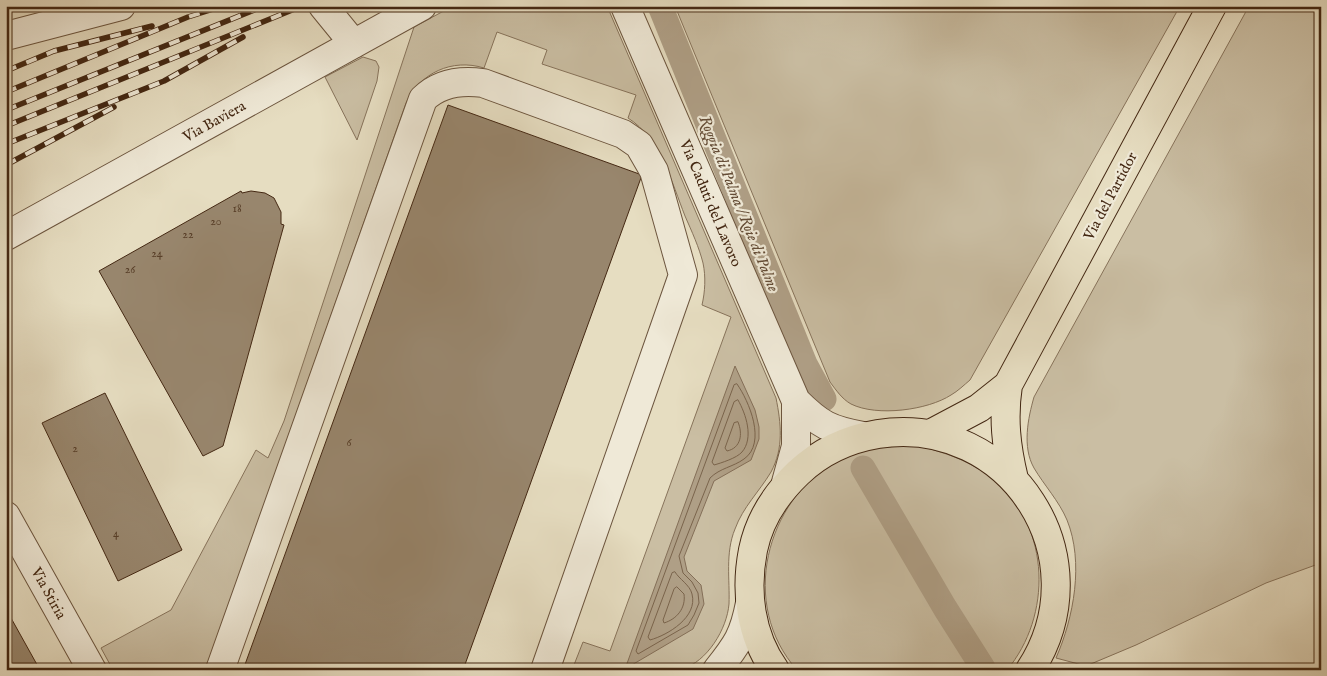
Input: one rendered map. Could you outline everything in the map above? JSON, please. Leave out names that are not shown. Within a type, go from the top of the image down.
[{"type":"main road","name":"Via del Partidor","points":[[1014,479],[1005,432],[1004,410],[1008,385],[1212,6]]},
{"type":"main road","name":"Via del Partidor","points":[[930,434],[979,408],[1008,385]]},
{"type":"main road","points":[[775,670],[756,634],[750,603],[749,572],[755,541],[767,512],[785,486],[808,464],[834,448],[863,436],[896,431],[930,434],[953,440],[975,450],[996,462],[1014,479],[1036,508],[1051,543],[1057,580],[1053,618],[1041,653],[1030,670]]},
{"type":"street","points":[[6,36],[121,6]]},
{"type":"street","points":[[322,6],[354,44]]},
{"type":"street","name":"Via Baviera","points":[[6,236],[422,6]]},
{"type":"street","name":"Via Caduti del Lavoro","points":[[625,6],[796,401],[811,416],[834,430],[863,436]]},
{"type":"street","points":[[220,670],[423,99],[440,86],[470,81],[483,83],[613,130],[638,145],[654,171],[683,275],[545,670]]},
{"type":"street","name":"Via Caduti del Lavoro","points":[[785,486],[796,446],[796,401]]},
{"type":"street","name":"Via Stiria","points":[[6,516],[92,670]]},
{"type":"street","points":[[717,670],[734,649],[745,629],[750,603]]},
{"type":"shaded area","points":[[453,6],[607,6],[776,398],[780,426],[778,454],[771,472],[738,521],[732,538],[729,557],[729,604],[720,634],[700,659],[679,670],[572,670],[583,642],[610,651],[731,317],[702,305],[705,274],[703,263],[670,176],[649,137],[628,118],[636,95],[542,64],[547,50],[497,32],[484,68],[460,65],[438,70],[420,83],[406,103],[206,670],[113,670],[101,648],[171,610],[256,450],[268,458],[284,421],[414,27]]},
{"type":"shaded area","points":[[675,6],[1180,6],[970,380],[956,392],[929,405],[888,411],[862,408],[851,404],[842,397],[830,382]]},
{"type":"shaded area","points":[[1249,6],[1321,6],[1321,563],[1266,583],[1136,645],[1086,666],[1056,658],[1068,625],[1072,607],[1075,589],[1075,554],[1072,536],[1064,513],[1030,460],[1027,432],[1034,397]]},
{"type":"shaded area","points":[[363,57],[376,61],[379,67],[377,81],[357,140],[325,77]]},
{"type":"shaded area","points":[[916,445],[958,458],[986,474],[1013,500],[1027,523],[1035,547],[1039,573],[1038,599],[1032,624],[1022,648],[1007,670],[797,670],[779,644],[769,615],[765,586],[768,556],[778,527],[793,501],[813,478],[838,460],[867,450]]},
{"type":"water","points":[[735,366],[755,410],[759,427],[759,439],[751,460],[714,481],[684,557],[687,571],[701,585],[704,604],[693,629],[625,669]]},
{"type":"building","points":[[448,105],[642,175],[463,670],[243,670]]},
{"type":"building","points":[[241,191],[242,193],[251,191],[265,193],[274,198],[281,212],[281,224],[284,225],[223,446],[203,456],[99,271]]},
{"type":"building","points":[[105,393],[182,550],[118,581],[42,423]]},
{"type":"building","points":[[6,609],[40,670],[6,670]]},
{"type":"waterway","name":"Roggia di Palma / Roie di Palme","points":[[660,6],[805,364],[824,399]]},
{"type":"waterway","name":"Roggia di Palma / Roie di Palme","points":[[863,468],[945,608],[983,668]]},
{"type":"railway","points":[[6,92],[188,17],[223,6]]},
{"type":"railway","points":[[6,110],[264,6]]},
{"type":"railway","points":[[6,126],[302,6]]},
{"type":"railway","points":[[6,71],[54,51],[152,26]]},
{"type":"railway","points":[[6,144],[164,81],[243,37]]},
{"type":"railway","points":[[6,165],[114,107]]}]
